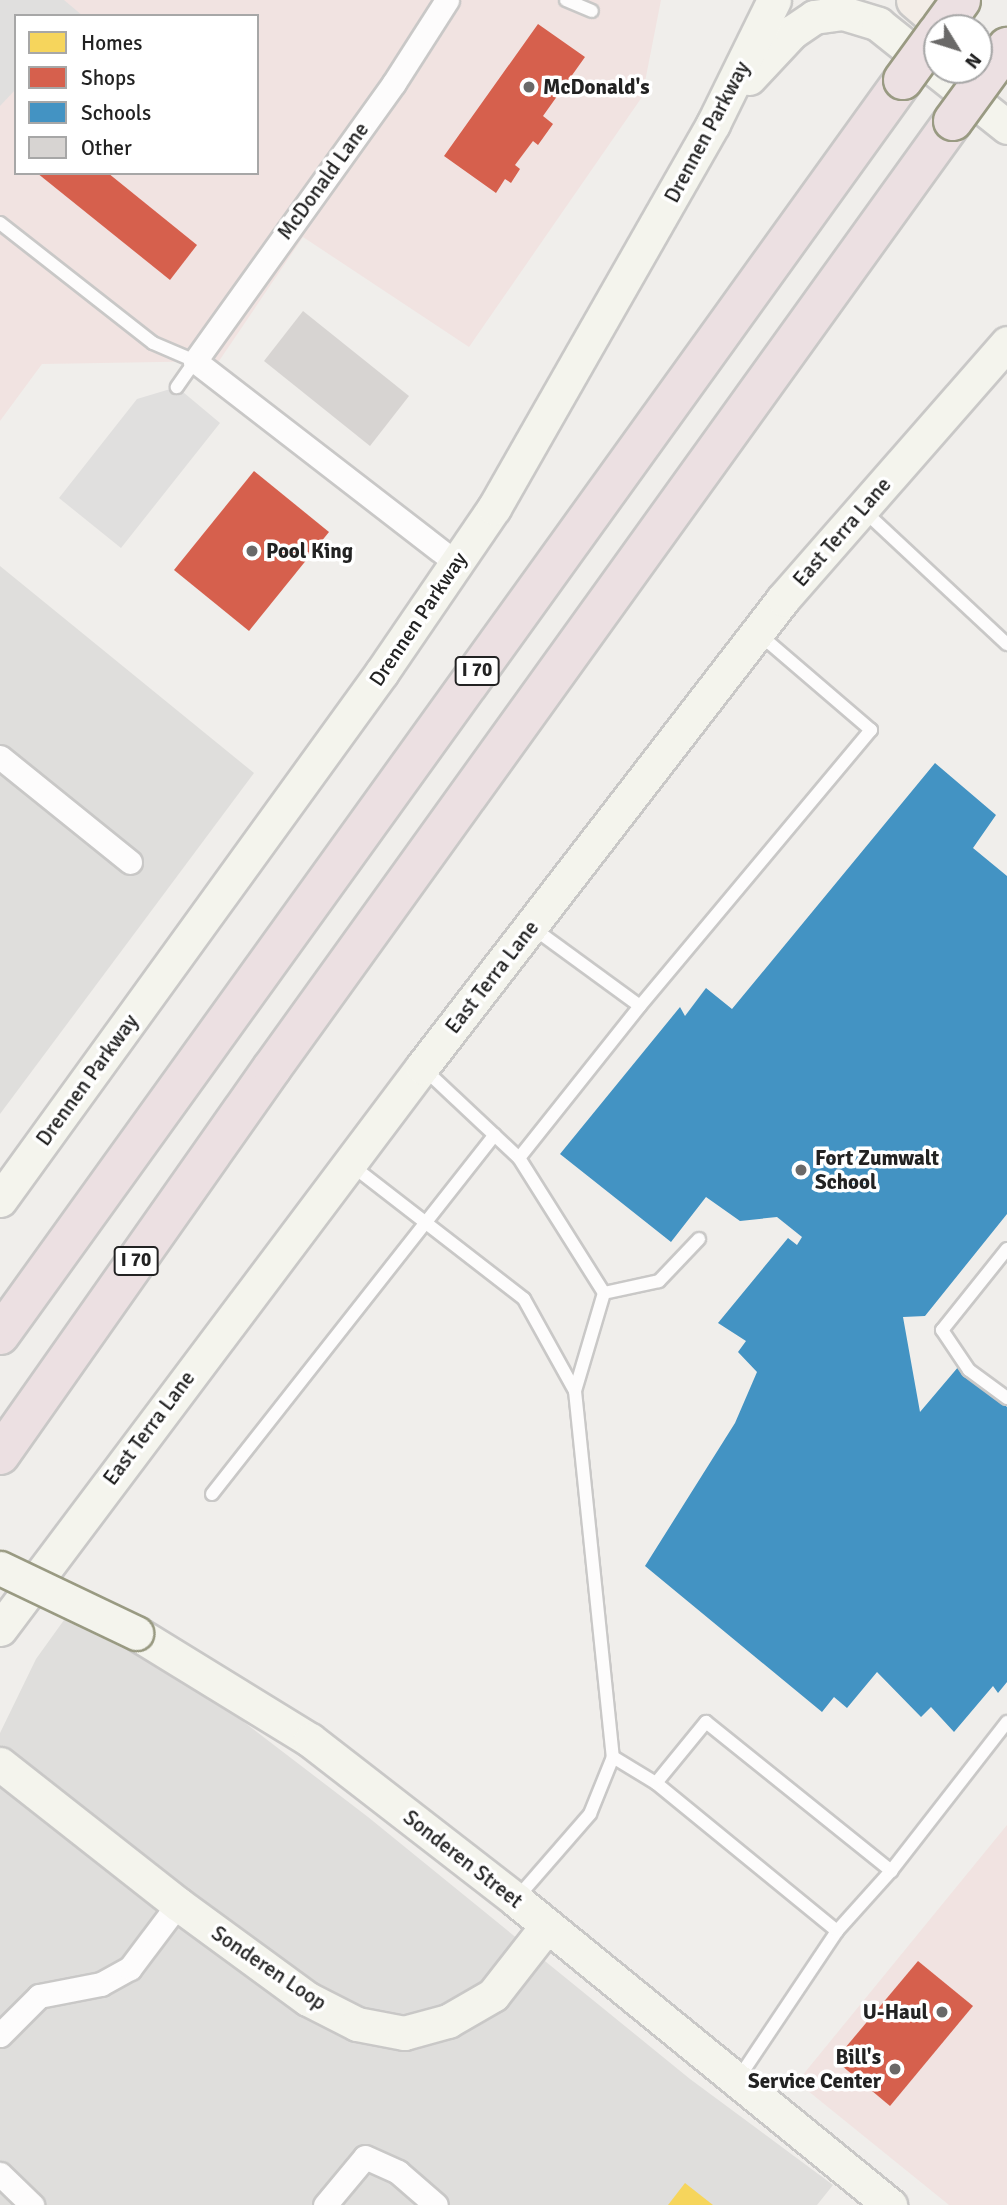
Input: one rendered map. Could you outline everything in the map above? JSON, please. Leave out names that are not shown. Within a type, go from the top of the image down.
[{"type":"highway","name":"I 70","points":[[0,1455],[272,1068],[1007,47]]},
{"type":"highway","name":"I 70","points":[[0,1335],[923,53]]},
{"type":"main road","name":"Drennen Parkway","points":[[0,1200],[456,563],[576,369],[713,124],[774,0]]},
{"type":"main road","points":[[915,0],[932,14]]},
{"type":"main road","points":[[713,124],[792,32],[814,17],[843,13],[877,24],[1007,127]]},
{"type":"main road","points":[[993,66],[1007,78]]},
{"type":"main road","name":"East Terra Lane","points":[[0,1629],[349,1163],[757,632],[1004,344]]},
{"type":"main road","name":"Sonderen Street","points":[[0,1569],[136,1633],[310,1740],[516,1900],[890,2205]]},
{"type":"main road","name":"Sonderen Loop","points":[[0,1764],[178,1904],[308,1999],[357,2024],[404,2033],[448,2021],[494,1995],[547,1926]]},
{"type":"street","name":"McDonald Lane","points":[[195,361],[394,83],[447,0]]},
{"type":"street","points":[[195,361],[456,563]]},
{"type":"street","points":[[0,757],[130,862]]},
{"type":"street","points":[[0,2035],[39,1996],[101,1984],[130,1968],[178,1904]]},
{"type":"street","points":[[325,2205],[365,2157],[398,2172],[436,2205]]},
{"type":"street","points":[[0,2174],[32,2205]]},
{"type":"lane","points":[[566,0],[592,11]]},
{"type":"lane","points":[[0,223],[153,343],[195,361]]},
{"type":"lane","name":"McDonald Lane","points":[[177,387],[195,361]]},
{"type":"lane","points":[[862,509],[1007,644]]},
{"type":"lane","points":[[519,1158],[640,1006],[871,730],[757,632]]},
{"type":"lane","points":[[531,926],[640,1006]]},
{"type":"lane","points":[[422,1067],[519,1158],[604,1293],[575,1391],[613,1757],[590,1814],[516,1900]]},
{"type":"lane","points":[[212,1494],[422,1222],[494,1135]]},
{"type":"lane","points":[[349,1163],[524,1299],[575,1391]]},
{"type":"lane","points":[[604,1293],[659,1281],[699,1239]]},
{"type":"lane","points":[[1007,1249],[942,1330],[969,1370],[1007,1398]]},
{"type":"lane","points":[[656,1783],[706,1721],[891,1871]]},
{"type":"lane","points":[[736,2082],[837,1931],[891,1871],[1007,1722]]},
{"type":"lane","points":[[613,1757],[656,1783],[837,1931]]},
{"type":"shaded area","points":[[0,0],[661,0],[642,97],[469,347],[303,237],[219,361],[42,364],[0,421]]},
{"type":"shaded area","points":[[0,0],[64,0],[81,14],[14,14],[14,91],[0,106]]},
{"type":"shaded area","points":[[177,387],[220,423],[121,548],[59,498],[137,399]]},
{"type":"shaded area","points":[[0,566],[254,773],[0,1114]]},
{"type":"shaded area","points":[[64,1620],[142,1657],[227,1709],[368,1817],[690,2079],[833,2185],[817,2205],[0,2205],[0,1733],[36,1659]]},
{"type":"shaded area","points":[[1007,1825],[1007,2205],[949,2205],[797,2082]]},
{"type":"building: Homes","points":[[685,2183],[713,2205],[668,2205]]},
{"type":"building: Shops","name":"McDonald's","points":[[538,24],[585,57],[543,116],[553,124],[538,145],[533,141],[515,165],[520,169],[511,183],[505,179],[496,193],[444,156]]},
{"type":"building: Shops","points":[[39,175],[110,175],[197,245],[170,280]]},
{"type":"building: Shops","name":"Pool King","points":[[254,471],[329,532],[249,631],[174,570]]},
{"type":"building: Shops","points":[[918,1961],[973,2006],[890,2106],[835,2060]]},
{"type":"building: Schools","points":[[935,763],[996,815],[973,848],[1007,876],[1007,1214],[925,1316],[903,1317],[920,1412],[959,1366],[1007,1407],[1007,1682],[998,1693],[993,1686],[954,1732],[931,1707],[921,1717],[877,1672],[847,1708],[834,1697],[822,1712],[645,1566],[735,1423],[757,1372],[738,1352],[746,1341],[718,1323],[788,1238],[797,1245],[802,1237],[777,1217],[740,1221],[706,1197],[671,1242],[560,1154],[680,1007],[685,1016],[706,988],[732,1009]]},
{"type":"building: Other","points":[[303,311],[409,396],[370,446],[264,361]]},
{"type":"place","name":"McDonald's","points":[[529,87]]},
{"type":"place","name":"Pool King","points":[[252,551]]},
{"type":"place","name":"Fort Zumwalt School","points":[[801,1170]]},
{"type":"place","name":"U-Haul","points":[[942,2012]]},
{"type":"place","name":"Bill's Service Center","points":[[895,2069]]}]
